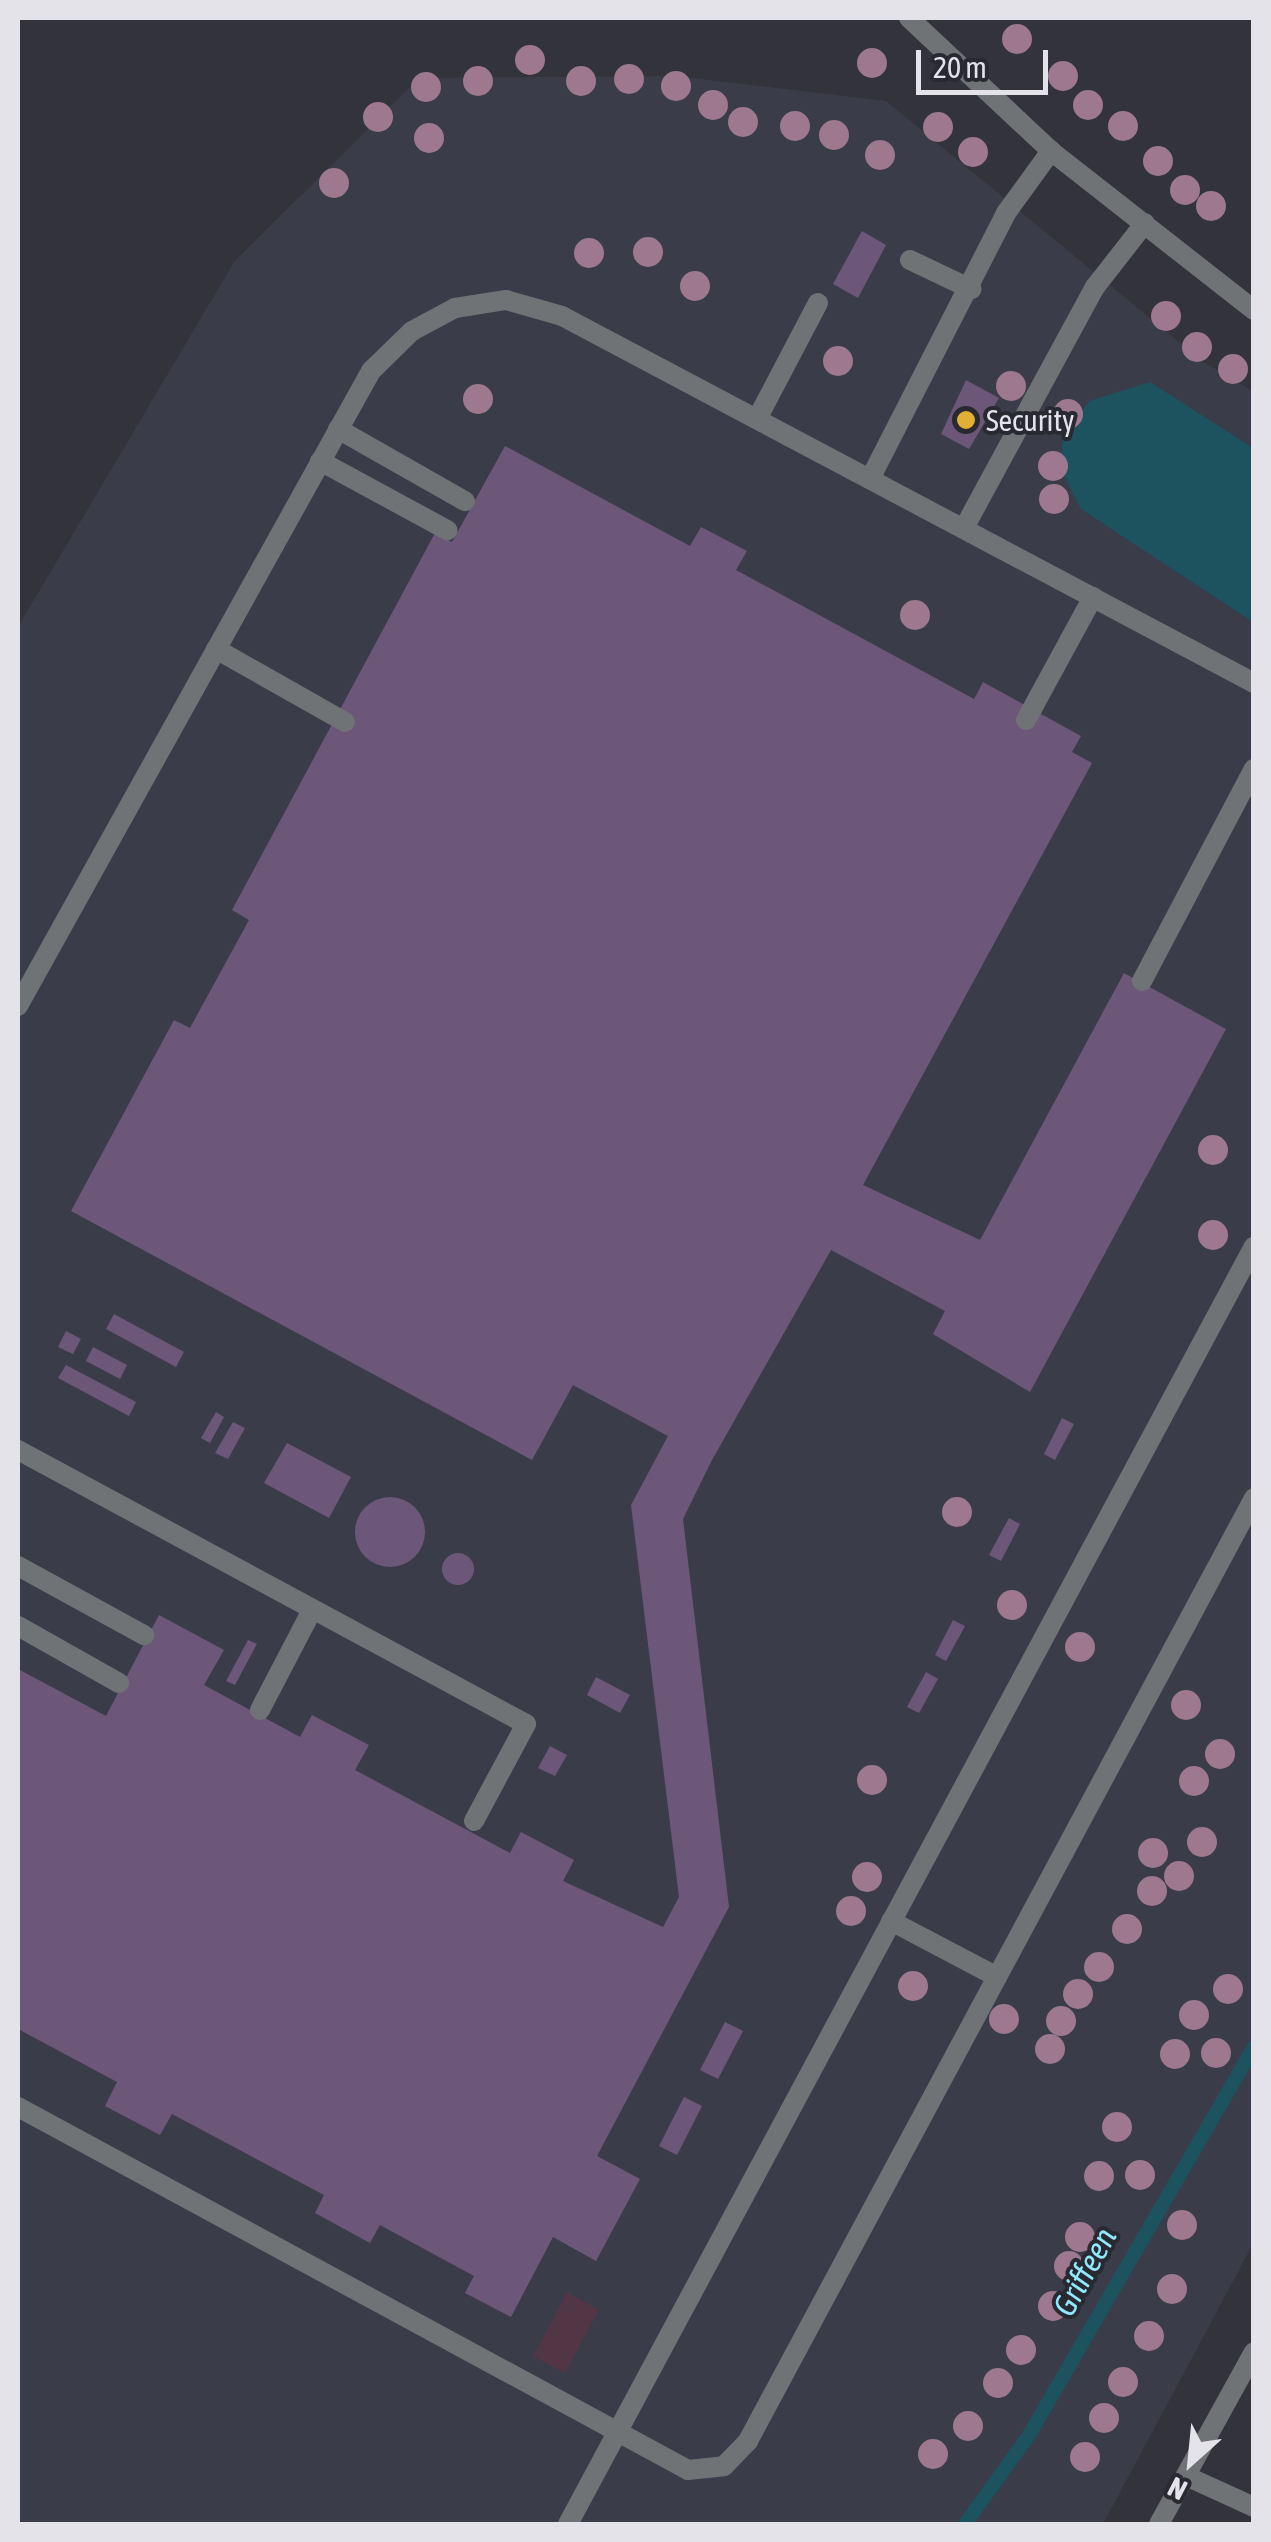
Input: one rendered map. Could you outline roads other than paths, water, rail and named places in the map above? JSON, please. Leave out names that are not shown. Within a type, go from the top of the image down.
[{"type":"street","points":[[908,18],[1050,150],[1254,310]]},
{"type":"street","points":[[870,478],[971,288],[1006,213],[1050,150]]},
{"type":"street","points":[[964,528],[1094,287],[1145,223]]},
{"type":"street","points":[[910,260],[971,288]]},
{"type":"street","points":[[18,1006],[370,371],[412,331],[455,308],[506,300],[562,316],[1254,684]]},
{"type":"street","points":[[756,419],[818,303]]},
{"type":"street","points":[[338,429],[465,500]]},
{"type":"street","points":[[320,462],[447,530]]},
{"type":"street","points":[[1026,720],[1093,597]]},
{"type":"street","points":[[216,649],[345,722]]},
{"type":"street","points":[[1142,982],[1254,768]]},
{"type":"street","points":[[568,2524],[1254,1246]]},
{"type":"street","points":[[18,1450],[526,1724],[474,1822]]},
{"type":"street","points":[[18,2107],[618,2432],[701,2472],[741,2450],[1254,1498]]},
{"type":"street","points":[[18,1566],[144,1635]]},
{"type":"street","points":[[260,1710],[312,1610]]},
{"type":"street","points":[[18,1626],[119,1682]]},
{"type":"street","points":[[890,1921],[996,1977]]},
{"type":"street","points":[[1159,2524],[1254,2352]]},
{"type":"street","points":[[1186,2476],[1254,2507]]},
{"type":"water","points":[[1150,382],[1253,448],[1253,622],[1081,509],[1060,467],[1063,438],[1089,401]]},
{"type":"waterway","name":"Griffeen","points":[[965,2524],[1029,2435],[1254,2047]]},
{"type":"place","name":"Security","points":[[966,420]]}]
